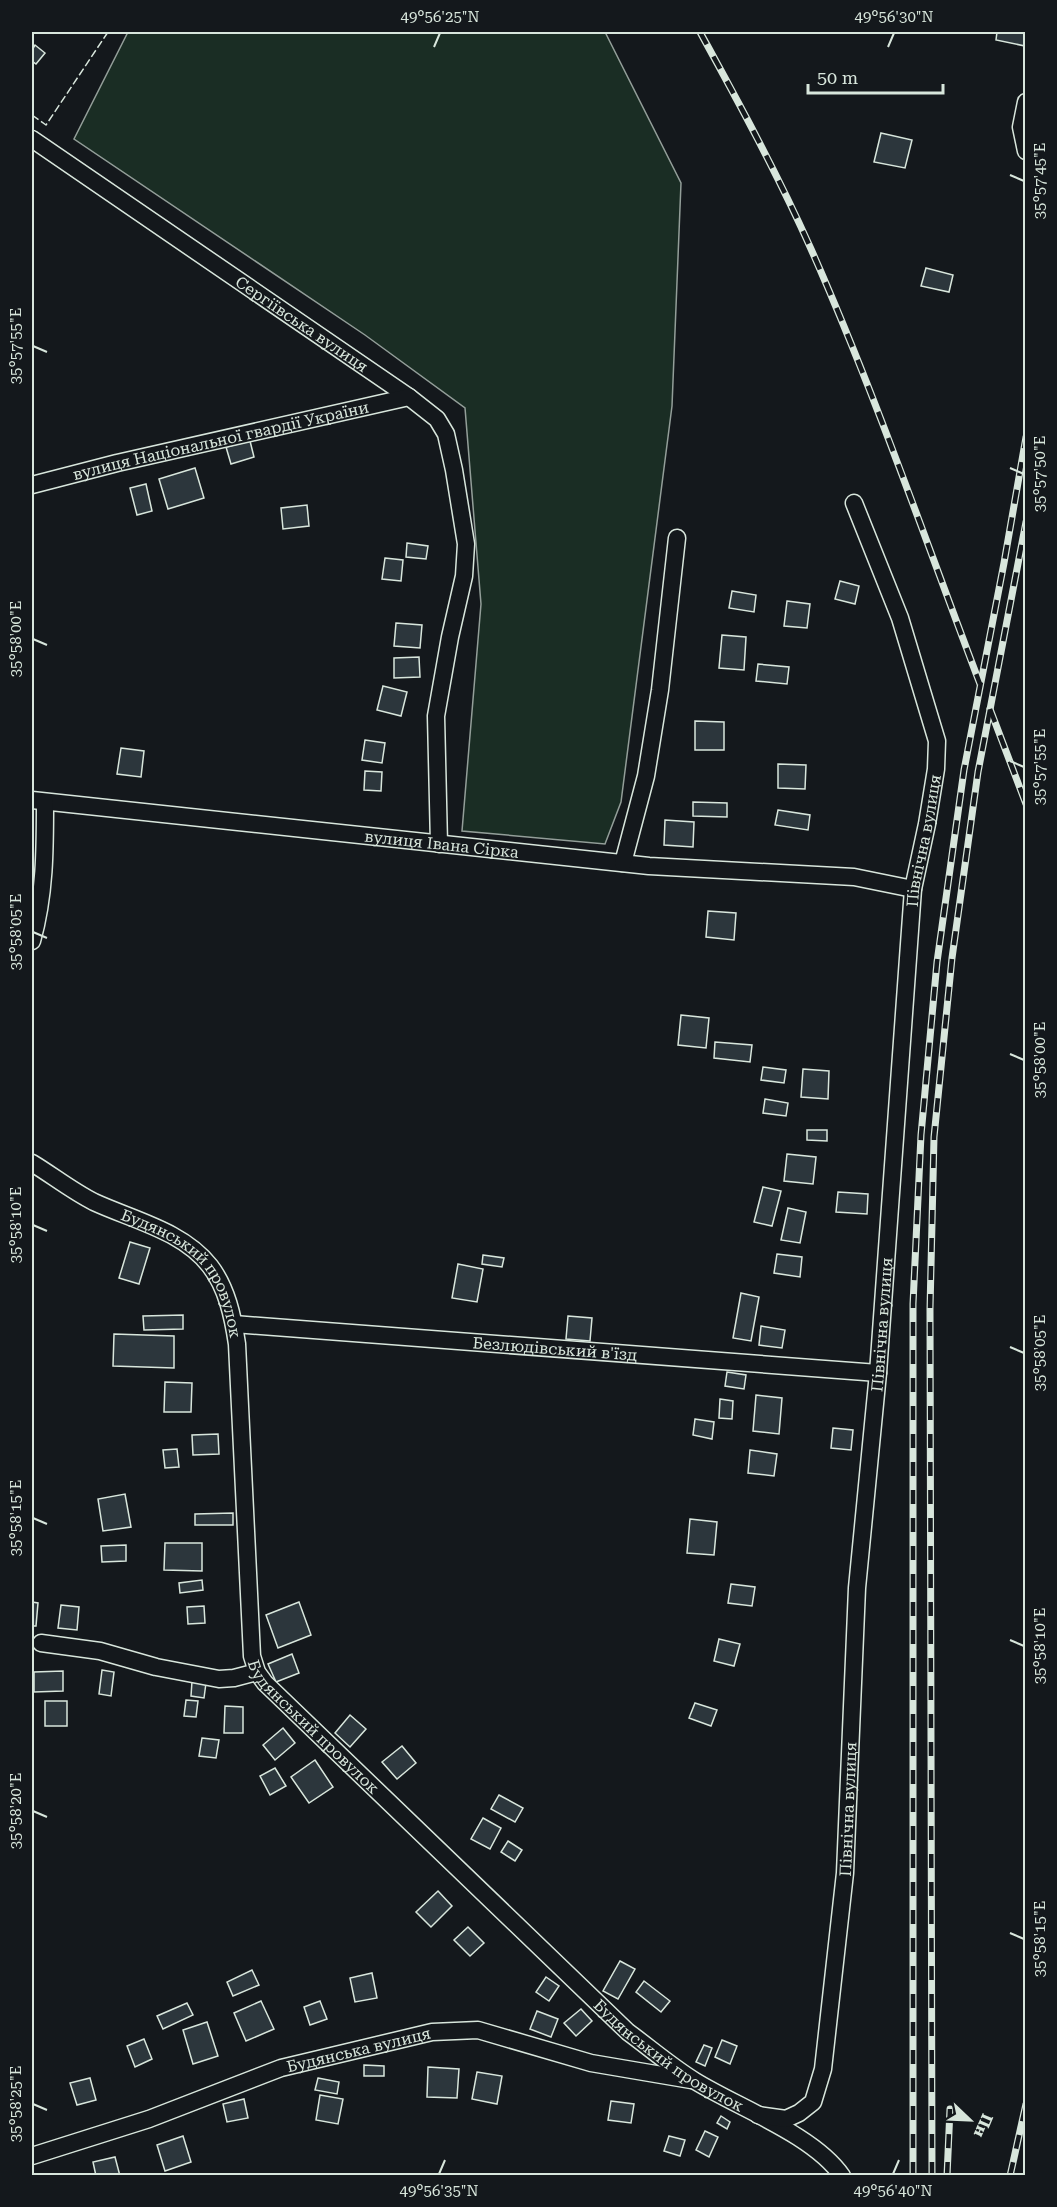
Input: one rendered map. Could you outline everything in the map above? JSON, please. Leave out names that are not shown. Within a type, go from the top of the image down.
[{"type":"street","points":[[1026,102],[1021,127],[1026,151]]},
{"type":"street","name":"Сергіївська вулиця","points":[[32,139],[40,153],[409,397],[437,419],[446,434],[466,544],[464,576],[436,716],[439,844]]},
{"type":"street","name":"вулиця Національної гвардії України","points":[[32,485],[117,463],[409,397]]},
{"type":"street","name":"Північна вулиця","points":[[758,2115],[786,2119],[799,2112],[813,2102],[823,2069],[845,1873],[857,1588],[878,1372],[913,889],[931,802],[938,741],[900,618],[854,503]]},
{"type":"street","points":[[623,863],[646,776],[660,690],[677,538]]},
{"type":"street","points":[[32,941],[37,924],[45,869],[38,801]]},
{"type":"street","name":"вулиця Івана Сірка","points":[[38,801],[623,863],[854,877],[913,889]]},
{"type":"street","name":"Будянський провулок","points":[[32,1163],[92,1201],[165,1232],[191,1247],[211,1266],[223,1289],[234,1324],[237,1344],[252,1656],[257,1672],[265,1683],[628,2032],[695,2081],[815,2148],[835,2165],[842,2175]]},
{"type":"street","name":"Безлюдівський в'їзд","points":[[234,1324],[878,1372]]},
{"type":"street","points":[[41,1643],[100,1651],[156,1667],[219,1679],[257,1672]]},
{"type":"street","name":"Будянська вулиця","points":[[32,2156],[149,2119],[281,2068],[432,2032],[478,2030],[591,2063],[695,2081]]},
{"type":"green space","points":[[128,32],[605,32],[681,183],[672,406],[621,802],[605,844],[462,831],[481,604],[465,408],[365,335],[74,139]]},
{"type":"building","points":[[997,32],[1026,32],[1025,46],[996,40]]},
{"type":"building","points":[[35,45],[45,53],[36,64],[32,61],[32,50]]},
{"type":"building","points":[[881,133],[912,140],[905,168],[874,162]]},
{"type":"building","points":[[926,268],[953,275],[949,292],[921,286]]},
{"type":"building","points":[[250,441],[254,457],[231,464],[226,447]]},
{"type":"building","points":[[195,468],[204,498],[168,509],[159,479]]},
{"type":"building","points":[[146,484],[152,511],[137,515],[130,488]]},
{"type":"building","points":[[307,505],[309,526],[283,529],[281,508]]},
{"type":"building","points":[[407,543],[428,546],[426,559],[406,557]]},
{"type":"building","points":[[385,558],[403,560],[401,581],[382,579]]},
{"type":"building","points":[[840,581],[859,586],[855,604],[835,599]]},
{"type":"building","points":[[732,591],[756,595],[754,612],[729,608]]},
{"type":"building","points":[[787,601],[810,604],[807,628],[784,626]]},
{"type":"building","points":[[396,623],[422,625],[420,648],[394,646]]},
{"type":"building","points":[[722,635],[746,637],[744,670],[719,668]]},
{"type":"building","points":[[419,657],[420,677],[394,678],[394,658]]},
{"type":"building","points":[[758,664],[789,667],[787,684],[756,681]]},
{"type":"building","points":[[383,686],[407,692],[401,716],[377,710]]},
{"type":"building","points":[[695,721],[724,722],[724,750],[695,750]]},
{"type":"building","points":[[365,740],[385,743],[382,763],[362,760]]},
{"type":"building","points":[[121,748],[144,751],[141,777],[117,774]]},
{"type":"building","points":[[778,764],[806,765],[805,789],[778,788]]},
{"type":"building","points":[[365,771],[382,772],[381,791],[364,790]]},
{"type":"building","points":[[693,802],[727,803],[727,817],[693,816]]},
{"type":"building","points":[[778,810],[810,815],[808,830],[775,825]]},
{"type":"building","points":[[665,820],[694,822],[693,847],[664,845]]},
{"type":"building","points":[[708,911],[736,913],[734,940],[706,937]]},
{"type":"building","points":[[681,1015],[709,1018],[706,1048],[678,1045]]},
{"type":"building","points":[[715,1042],[752,1045],[750,1062],[714,1058]]},
{"type":"building","points":[[763,1067],[786,1070],[784,1083],[761,1080]]},
{"type":"building","points":[[803,1069],[829,1071],[828,1099],[801,1097]]},
{"type":"building","points":[[765,1099],[788,1103],[786,1116],[763,1113]]},
{"type":"building","points":[[807,1130],[827,1130],[827,1141],[807,1140]]},
{"type":"building","points":[[787,1154],[816,1157],[813,1184],[784,1181]]},
{"type":"building","points":[[763,1187],[781,1191],[772,1226],[754,1222]]},
{"type":"building","points":[[838,1192],[868,1194],[867,1214],[836,1212]]},
{"type":"building","points":[[788,1208],[806,1212],[800,1243],[781,1240]]},
{"type":"building","points":[[130,1242],[150,1248],[139,1284],[119,1278]]},
{"type":"building","points":[[777,1254],[802,1257],[800,1277],[774,1273]]},
{"type":"building","points":[[483,1255],[504,1258],[502,1267],[482,1264]]},
{"type":"building","points":[[458,1264],[483,1269],[477,1302],[452,1298]]},
{"type":"building","points":[[741,1293],[759,1297],[751,1341],[733,1338]]},
{"type":"building","points":[[183,1315],[183,1329],[144,1330],[143,1316]]},
{"type":"building","points":[[568,1316],[592,1318],[590,1341],[566,1339]]},
{"type":"building","points":[[761,1326],[785,1330],[782,1348],[759,1345]]},
{"type":"building","points":[[114,1334],[174,1336],[174,1368],[113,1366]]},
{"type":"building","points":[[727,1372],[746,1375],[744,1389],[725,1386]]},
{"type":"building","points":[[165,1382],[192,1383],[191,1412],[164,1412]]},
{"type":"building","points":[[756,1395],[782,1398],[779,1434],[753,1431]]},
{"type":"building","points":[[720,1399],[733,1401],[732,1419],[719,1418]]},
{"type":"building","points":[[695,1419],[714,1422],[712,1439],[693,1435]]},
{"type":"building","points":[[833,1428],[853,1430],[851,1450],[831,1448]]},
{"type":"building","points":[[218,1434],[219,1454],[193,1455],[192,1435]]},
{"type":"building","points":[[177,1449],[179,1467],[165,1468],[163,1450]]},
{"type":"building","points":[[750,1450],[777,1454],[774,1476],[748,1473]]},
{"type":"building","points":[[125,1494],[131,1527],[103,1531],[98,1499]]},
{"type":"building","points":[[233,1513],[233,1525],[195,1525],[195,1514]]},
{"type":"building","points":[[690,1519],[717,1522],[714,1555],[687,1553]]},
{"type":"building","points":[[165,1543],[202,1543],[202,1571],[164,1570]]},
{"type":"building","points":[[126,1545],[126,1561],[102,1562],[101,1546]]},
{"type":"building","points":[[202,1580],[203,1590],[180,1593],[179,1583]]},
{"type":"building","points":[[731,1584],[755,1587],[752,1606],[728,1603]]},
{"type":"building","points":[[32,1602],[38,1603],[36,1626],[32,1626]]},
{"type":"building","points":[[299,1602],[311,1635],[278,1648],[266,1615]]},
{"type":"building","points":[[61,1605],[79,1607],[77,1630],[58,1628]]},
{"type":"building","points":[[204,1606],[205,1623],[188,1624],[187,1607]]},
{"type":"building","points":[[719,1639],[740,1644],[734,1666],[714,1661]]},
{"type":"building","points":[[292,1654],[299,1673],[276,1682],[268,1664]]},
{"type":"building","points":[[102,1670],[114,1672],[111,1696],[99,1694]]},
{"type":"building","points":[[63,1671],[63,1691],[34,1692],[34,1672]]},
{"type":"building","points":[[192,1681],[206,1683],[204,1698],[191,1696]]},
{"type":"building","points":[[186,1700],[198,1701],[196,1717],[184,1716]]},
{"type":"building","points":[[45,1701],[67,1701],[67,1726],[45,1726]]},
{"type":"building","points":[[695,1703],[717,1710],[711,1726],[689,1718]]},
{"type":"building","points":[[225,1706],[243,1707],[243,1733],[224,1733]]},
{"type":"building","points":[[350,1715],[366,1729],[350,1747],[335,1733]]},
{"type":"building","points":[[283,1728],[295,1743],[275,1760],[263,1745]]},
{"type":"building","points":[[202,1738],[219,1740],[216,1758],[199,1756]]},
{"type":"building","points":[[402,1746],[416,1763],[397,1779],[382,1762]]},
{"type":"building","points":[[315,1760],[333,1787],[309,1803],[291,1777]]},
{"type":"building","points":[[275,1768],[286,1786],[270,1795],[260,1776]]},
{"type":"building","points":[[499,1795],[523,1808],[515,1822],[491,1809]]},
{"type":"building","points":[[483,1818],[501,1828],[490,1849],[471,1839]]},
{"type":"building","points":[[508,1841],[522,1850],[515,1861],[501,1852]]},
{"type":"building","points":[[438,1891],[452,1906],[431,1927],[416,1912]]},
{"type":"building","points":[[468,1927],[484,1943],[470,1956],[454,1940]]},
{"type":"building","points":[[620,1961],[635,1969],[618,1999],[603,1991]]},
{"type":"building","points":[[252,1970],[259,1985],[233,1996],[227,1982]]},
{"type":"building","points":[[372,1973],[377,1998],[355,2002],[350,1978]]},
{"type":"building","points":[[546,1977],[559,1986],[549,2001],[536,1992]]},
{"type":"building","points":[[644,1981],[670,2001],[661,2012],[636,1992]]},
{"type":"building","points":[[261,2001],[274,2029],[246,2041],[234,2013]]},
{"type":"building","points":[[320,2001],[327,2019],[310,2025],[304,2007]]},
{"type":"building","points":[[187,2003],[193,2015],[163,2029],[157,2016]]},
{"type":"building","points":[[581,2009],[592,2021],[576,2036],[564,2023]]},
{"type":"building","points":[[537,2011],[558,2019],[551,2037],[530,2029]]},
{"type":"building","points":[[207,2022],[218,2056],[193,2064],[183,2030]]},
{"type":"building","points":[[144,2039],[152,2059],[135,2067],[127,2046]]},
{"type":"building","points":[[722,2040],[737,2046],[730,2064],[715,2057]]},
{"type":"building","points":[[704,2045],[712,2048],[705,2066],[696,2062]]},
{"type":"building","points":[[364,2065],[384,2066],[384,2076],[364,2076]]},
{"type":"building","points":[[428,2067],[459,2069],[457,2098],[427,2097]]},
{"type":"building","points":[[477,2072],[502,2076],[497,2104],[472,2099]]},
{"type":"building","points":[[90,2078],[96,2100],[77,2105],[70,2083]]},
{"type":"building","points":[[318,2078],[339,2082],[337,2094],[315,2090]]},
{"type":"building","points":[[320,2095],[343,2099],[338,2124],[316,2120]]},
{"type":"building","points":[[244,2099],[248,2118],[227,2122],[223,2104]]},
{"type":"building","points":[[611,2101],[634,2104],[631,2123],[608,2120]]},
{"type":"building","points":[[721,2116],[730,2122],[727,2129],[717,2123]]},
{"type":"building","points":[[705,2131],[718,2137],[709,2157],[696,2150]]},
{"type":"building","points":[[183,2136],[191,2162],[165,2171],[157,2145]]},
{"type":"building","points":[[669,2136],[685,2140],[680,2156],[664,2151]]},
{"type":"building","points":[[115,2157],[120,2176],[96,2176],[93,2162]]},
{"type":"railway","points":[[700,32],[744,112],[811,249],[878,411],[980,684]]},
{"type":"railway","points":[[913,2176],[913,1304],[921,1135],[937,962],[964,770],[1026,437]]},
{"type":"railway","points":[[932,2176],[930,1309],[934,1137],[952,958],[978,772],[1026,522]]},
{"type":"railway","points":[[990,709],[1026,804]]},
{"type":"railway","points":[[1010,2176],[1026,2104]]},
{"type":"railway","points":[[947,2176],[950,2109]]},
{"type":"fence","points":[[32,115],[46,125],[108,32]]}]
